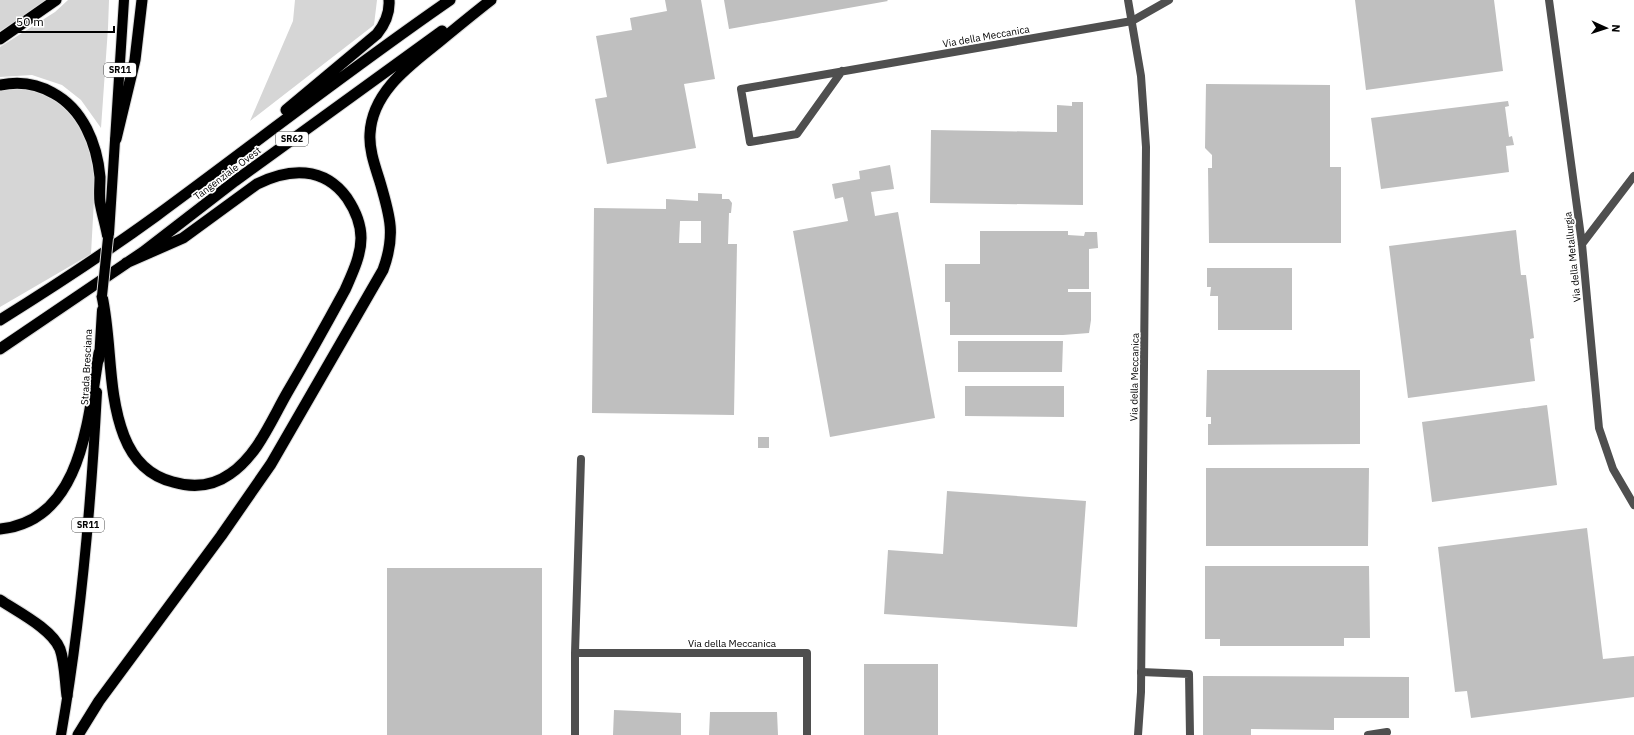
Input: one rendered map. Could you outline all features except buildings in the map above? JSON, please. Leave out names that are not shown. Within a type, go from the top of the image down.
[{"type":"highway","points":[[0,39],[56,0]]},
{"type":"highway","points":[[116,139],[135,60],[142,0]]},
{"type":"highway","points":[[155,217],[377,34],[384,26],[388,15],[389,0]]},
{"type":"highway","name":"Tangenziale Ovest","points":[[0,320],[155,217],[267,132],[450,0]]},
{"type":"highway","name":"Tangenziale Ovest","points":[[0,349],[126,263],[281,147],[486,0]]},
{"type":"highway","points":[[78,735],[104,694],[198,568],[272,464],[383,270],[391,243],[392,228],[373,159],[370,134],[374,112],[380,100],[402,72],[491,0]]},
{"type":"highway","points":[[0,85],[28,83],[38,86],[56,94],[80,117],[92,140],[100,177],[100,201],[108,238]]},
{"type":"highway","points":[[102,296],[107,319],[110,362],[119,420],[124,437],[131,450],[143,466],[159,477],[180,484],[204,485],[213,483],[222,480],[239,468],[259,442],[345,290],[354,271],[361,240],[358,217],[352,206],[336,186],[327,179],[315,174],[294,172],[269,178],[257,184],[183,238],[126,263]]},
{"type":"highway","points":[[0,315],[89,262]]},
{"type":"highway","points":[[0,354],[46,317]]},
{"type":"highway","points":[[0,529],[17,527],[29,522],[53,504],[62,493],[74,469],[83,442],[99,353]]},
{"type":"highway","points":[[0,600],[40,627],[55,640],[61,654],[67,696]]},
{"type":"main road","name":"Strada Bresciana","points":[[61,735],[79,619],[92,487],[102,296],[111,207],[124,0]]},
{"type":"street","name":"Via della Meccanica","points":[[1128,0],[1141,76],[1146,147],[1141,672],[1138,735]]},
{"type":"street","points":[[1132,20],[1169,0]]},
{"type":"street","name":"Via della Metallurgia","points":[[1549,0],[1582,244],[1599,428],[1614,469],[1634,504]]},
{"type":"street","name":"Via della Meccanica","points":[[842,72],[796,134],[750,142],[741,89],[1132,20]]},
{"type":"street","points":[[1582,244],[1634,176]]},
{"type":"street","points":[[575,735],[575,653],[581,459]]},
{"type":"street","name":"Via della Meccanica","points":[[575,653],[807,653],[807,735]]},
{"type":"street","points":[[1141,672],[1189,674],[1190,735]]},
{"type":"street","points":[[1368,735],[1387,732]]},
{"type":"shaded area","points":[[0,0],[48,0],[0,31]]},
{"type":"shaded area","points":[[68,0],[109,0],[101,128],[81,100],[62,85],[32,75],[0,77],[0,47],[55,12]]},
{"type":"shaded area","points":[[295,0],[377,0],[374,25],[250,121],[293,21]]},
{"type":"shaded area","points":[[25,87],[43,92],[60,101],[77,120],[88,144],[95,181],[91,254],[0,307],[0,90]]}]
